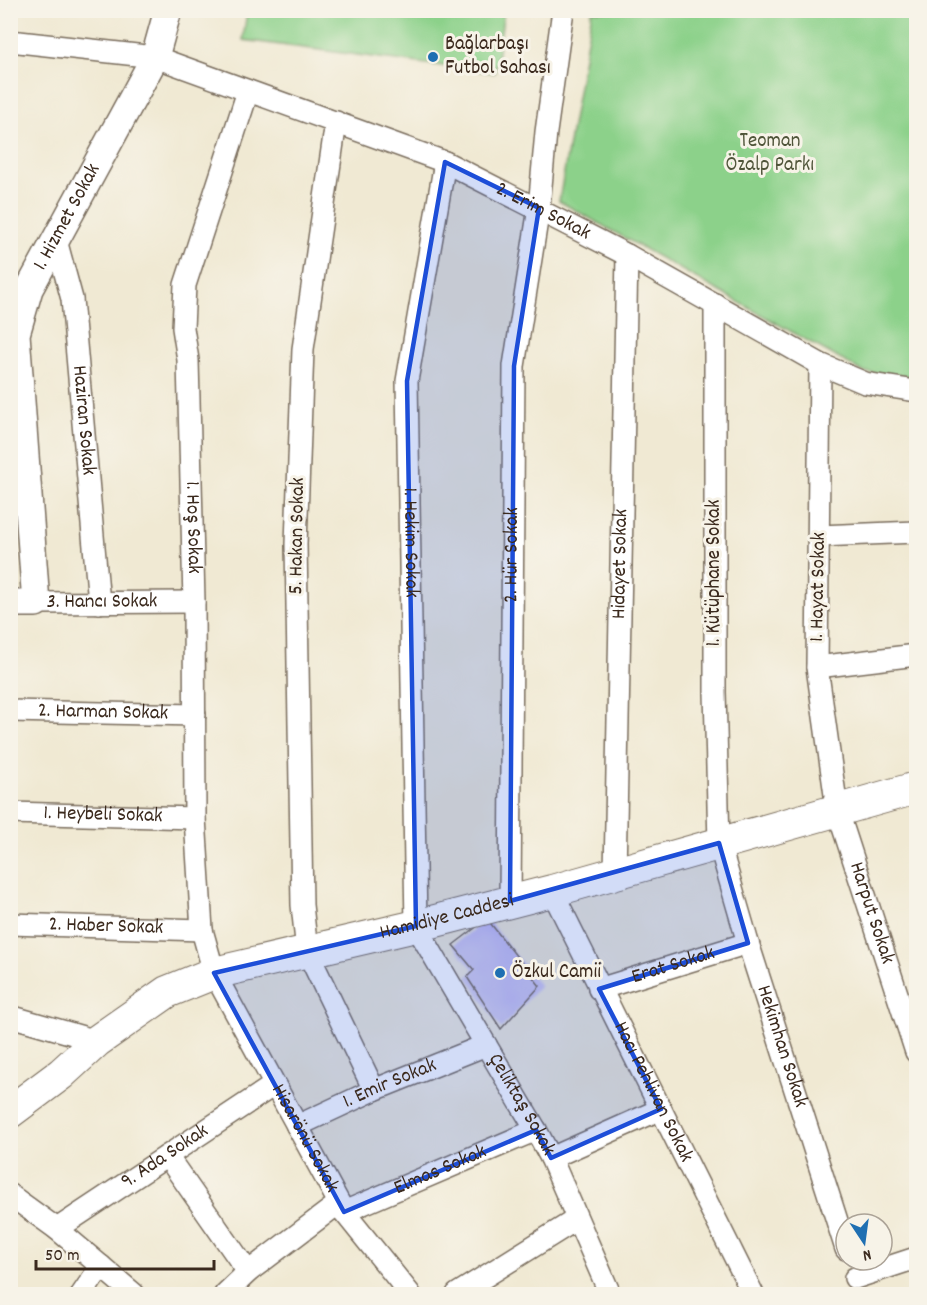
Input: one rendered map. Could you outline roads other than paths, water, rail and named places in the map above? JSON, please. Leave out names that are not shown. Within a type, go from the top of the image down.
[{"type":"main road","name":"Hamidiye Caddesi","points":[[10,1112],[61,1074],[97,1041],[167,992],[214,973],[416,926],[552,891],[916,788]]},
{"type":"street","name":"1. Hizmet Sokak","points":[[23,603],[14,377],[16,334],[29,289],[155,57],[168,10]]},
{"type":"street","name":"2. Hür Sokak","points":[[510,902],[514,366],[539,208],[546,132],[563,10]]},
{"type":"street","name":"2. Erim Sokak","points":[[10,41],[155,57],[445,162],[539,208],[627,255],[820,364],[865,383],[916,391]]},
{"type":"street","name":"1. Hoş Sokak","points":[[214,973],[202,930],[195,818],[195,602],[188,360],[183,328],[186,285],[248,91]]},
{"type":"street","name":"5. Hakan Sokak","points":[[336,122],[303,361],[297,544],[302,904],[307,951],[374,1090]]},
{"type":"street","name":"1. Hekim Sokak","points":[[416,926],[407,381],[445,162]]},
{"type":"street","name":"Haziran Sokak","points":[[56,240],[72,299],[99,603]]},
{"type":"street","name":"Hidayet Sokak","points":[[615,874],[627,255]]},
{"type":"street","name":"1. Kütüphane Sokak","points":[[715,304],[715,692],[719,843]]},
{"type":"street","name":"1. Hayat Sokak","points":[[820,364],[818,667],[837,809]]},
{"type":"street","points":[[819,536],[916,532]]},
{"type":"street","name":"3. Hancı Sokak","points":[[23,603],[195,602]]},
{"type":"street","points":[[818,667],[916,655]]},
{"type":"street","name":"2. Harman Sokak","points":[[10,711],[195,715]]},
{"type":"street","name":"Harput Sokak","points":[[837,809],[916,1052]]},
{"type":"street","name":"1. Heybeli Sokak","points":[[10,813],[195,818]]},
{"type":"street","name":"Hekimhan Sokak","points":[[719,843],[748,943],[834,1212]]},
{"type":"street","name":"Hacı Pehlivan Sokak","points":[[552,891],[753,1294]]},
{"type":"street","name":"2. Haber Sokak","points":[[10,924],[202,930]]},
{"type":"street","name":"Çeliktaş Sokak","points":[[416,926],[551,1158],[610,1294]]},
{"type":"street","name":"Erat Sokak","points":[[599,988],[748,943]]},
{"type":"street","name":"Hisarönü Sokak","points":[[214,973],[341,1208],[400,1291]]},
{"type":"street","points":[[10,1016],[97,1041]]},
{"type":"street","name":"1. Emir Sokak","points":[[297,1126],[374,1090],[486,1045]]},
{"type":"street","name":"9. Ada Sokak","points":[[57,1229],[274,1085]]},
{"type":"street","points":[[551,1158],[661,1109]]},
{"type":"street","name":"Elmas Sokak","points":[[225,1294],[248,1272],[341,1208],[536,1130]]},
{"type":"street","points":[[167,1156],[248,1272]]},
{"type":"street","points":[[12,1199],[57,1229],[134,1294]]},
{"type":"street","points":[[457,1294],[577,1219]]},
{"type":"street","points":[[855,1278],[916,1258]]},
{"type":"street","points":[[82,1294],[101,1266]]},
{"type":"place","name":"Bağlarbaşı Futbol Sahası","points":[[433,57]]},
{"type":"place","name":"Özkul Camii","points":[[500,973]]},
{"type":"park label","name":"Teoman Özalp Parkı","points":[[770,154]]}]
